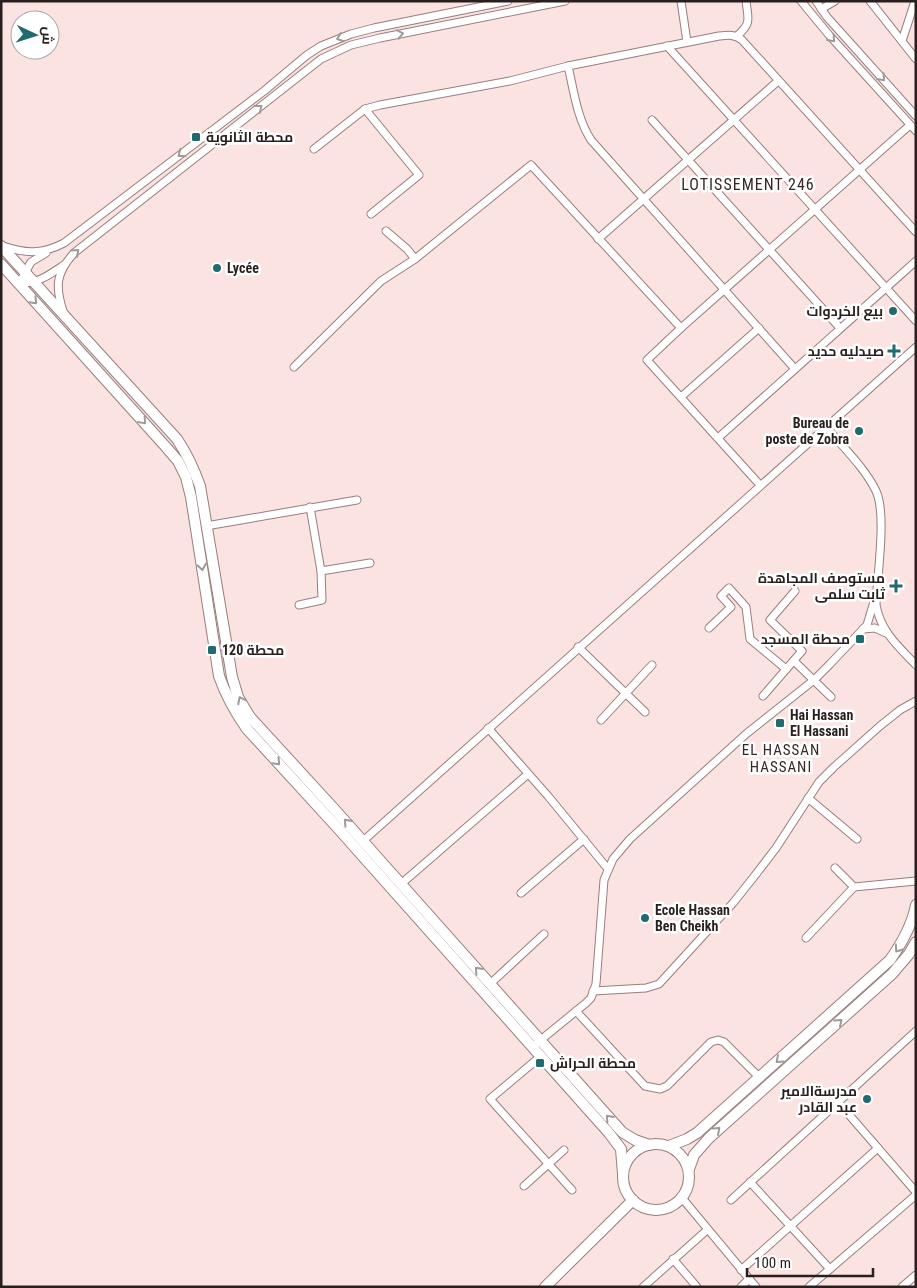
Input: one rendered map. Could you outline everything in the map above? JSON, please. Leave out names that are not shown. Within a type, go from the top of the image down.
[{"type":"street","points":[[19,284],[31,262],[64,243],[321,46],[351,34],[374,28],[508,1]]},
{"type":"street","points":[[19,284],[36,282],[64,265],[74,253],[150,193],[314,65],[336,51],[351,45],[380,38],[565,1]]},
{"type":"street","points":[[681,1],[687,42]]},
{"type":"street","points":[[314,149],[365,109],[510,81],[568,66],[687,42],[719,36],[737,36],[748,24],[746,1]]},
{"type":"street","points":[[801,1],[829,35],[916,131]]},
{"type":"street","points":[[816,1],[916,116]]},
{"type":"street","points":[[821,9],[835,1]]},
{"type":"street","points":[[902,41],[915,1]]},
{"type":"street","points":[[871,2],[916,59]]},
{"type":"street","points":[[737,36],[916,232]]},
{"type":"street","points":[[667,46],[916,321]]},
{"type":"street","points":[[568,66],[579,114],[584,128],[592,140],[795,368]]},
{"type":"street","points":[[598,239],[778,81]]},
{"type":"street","points":[[365,109],[419,175],[371,214]]},
{"type":"street","points":[[652,120],[840,328]]},
{"type":"street","points":[[760,486],[647,360],[680,328],[910,125]]},
{"type":"street","points":[[294,367],[381,281],[415,259],[531,165],[680,328]]},
{"type":"street","points":[[386,232],[407,249],[415,259]]},
{"type":"street","points":[[1,246],[28,253],[53,249]]},
{"type":"street","points":[[1,246],[36,282],[177,439],[194,468],[200,486],[232,677],[238,698],[250,717],[363,840],[490,984],[537,1044],[541,1056],[609,1133],[621,1149],[623,1174],[624,1185],[629,1196],[646,1209],[658,1210],[669,1208],[682,1198],[690,1180],[689,1169],[684,1158],[669,1146],[655,1143],[643,1146],[633,1153],[626,1162],[623,1174]]},
{"type":"street","points":[[718,438],[916,261]]},
{"type":"street","points":[[1,264],[166,447],[178,461],[186,476],[191,496],[219,676],[225,695],[247,729],[537,1044],[622,1132],[634,1140],[649,1144]]},
{"type":"street","points":[[63,312],[58,289],[64,265]]},
{"type":"street","points":[[681,397],[759,328]]},
{"type":"street","points":[[363,840],[916,347]]},
{"type":"street","points":[[826,427],[871,481],[880,501],[881,521],[876,595],[877,614],[880,624],[886,633],[916,665]]},
{"type":"street","points":[[206,526],[357,500]]},
{"type":"street","points":[[299,605],[322,600],[320,571],[310,507]]},
{"type":"street","points":[[320,571],[370,562]]},
{"type":"street","points":[[709,628],[731,607],[721,596],[729,588],[746,606],[750,639],[786,669]]},
{"type":"street","points":[[763,696],[802,651],[770,620],[796,591]]},
{"type":"street","points":[[537,1044],[586,1003],[596,984],[602,890],[608,869],[618,851],[746,734],[814,680],[863,629],[871,614],[876,595]]},
{"type":"street","points":[[863,629],[875,628],[886,633]]},
{"type":"street","points":[[578,647],[645,712]]},
{"type":"street","points":[[794,661],[831,697]]},
{"type":"street","points":[[601,720],[652,665]]},
{"type":"street","points":[[593,991],[646,988],[659,984],[727,910],[753,878],[776,848],[819,782],[893,715],[916,700]]},
{"type":"street","points":[[488,728],[608,869]]},
{"type":"street","points":[[401,884],[528,774]]},
{"type":"street","points":[[808,798],[857,839]]},
{"type":"street","points":[[521,893],[584,839]]},
{"type":"street","points":[[835,868],[854,887]]},
{"type":"street","points":[[806,938],[854,887],[916,881]]},
{"type":"street","points":[[669,1146],[697,1133],[890,960],[906,935],[916,904]]},
{"type":"street","points":[[490,984],[544,934]]},
{"type":"street","points":[[689,1169],[694,1156],[709,1138],[892,974],[909,954],[916,942]]},
{"type":"street","points":[[576,1011],[644,1086],[660,1089],[667,1086],[711,1042],[718,1040],[724,1042],[759,1078]]},
{"type":"street","points":[[731,1200],[916,1030]]},
{"type":"street","points":[[541,1056],[490,1099],[572,1190]]},
{"type":"street","points":[[809,1287],[916,1193],[838,1102]]},
{"type":"street","points":[[741,1270],[878,1148]]},
{"type":"street","points":[[524,1186],[564,1150]]},
{"type":"street","points":[[750,1182],[830,1269]]},
{"type":"street","points":[[682,1198],[756,1287]]},
{"type":"street","points":[[545,1287],[633,1200]]},
{"type":"street","points":[[643,1287],[707,1230]]},
{"type":"street","points":[[673,1260],[697,1287]]},
{"type":"street","points":[[902,1287],[916,1275]]},
{"type":"street","points":[[741,1287],[749,1279]]},
{"type":"place","name":"محطة الثانوية","points":[[196,137]]},
{"type":"place","name":"Lycée","points":[[217,268]]},
{"type":"place","name":"بيع الخردوات","points":[[893,311]]},
{"type":"place","name":"صيدليه حديد","points":[[894,351]]},
{"type":"place","name":"Bureau de poste de Zobra","points":[[859,431]]},
{"type":"place","name":"مستوصف المجاهدة ثابت سلمى","points":[[896,586]]},
{"type":"place","name":"محطة المسجد","points":[[860,639]]},
{"type":"place","name":"محطة 120","points":[[212,650]]},
{"type":"place","name":"Hai Hassan El Hassani","points":[[780,723]]},
{"type":"place","name":"Ecole Hassan Ben Cheikh","points":[[645,918]]},
{"type":"place","name":"محطة الحراش","points":[[540,1063]]},
{"type":"place","name":"مدرسةالامير عبد القادر","points":[[867,1099]]},
{"type":"district","name":"LOTISSEMENT 246","points":[[748,184]]},
{"type":"district","name":"EL HASSAN HASSANI","points":[[781,758]]}]
